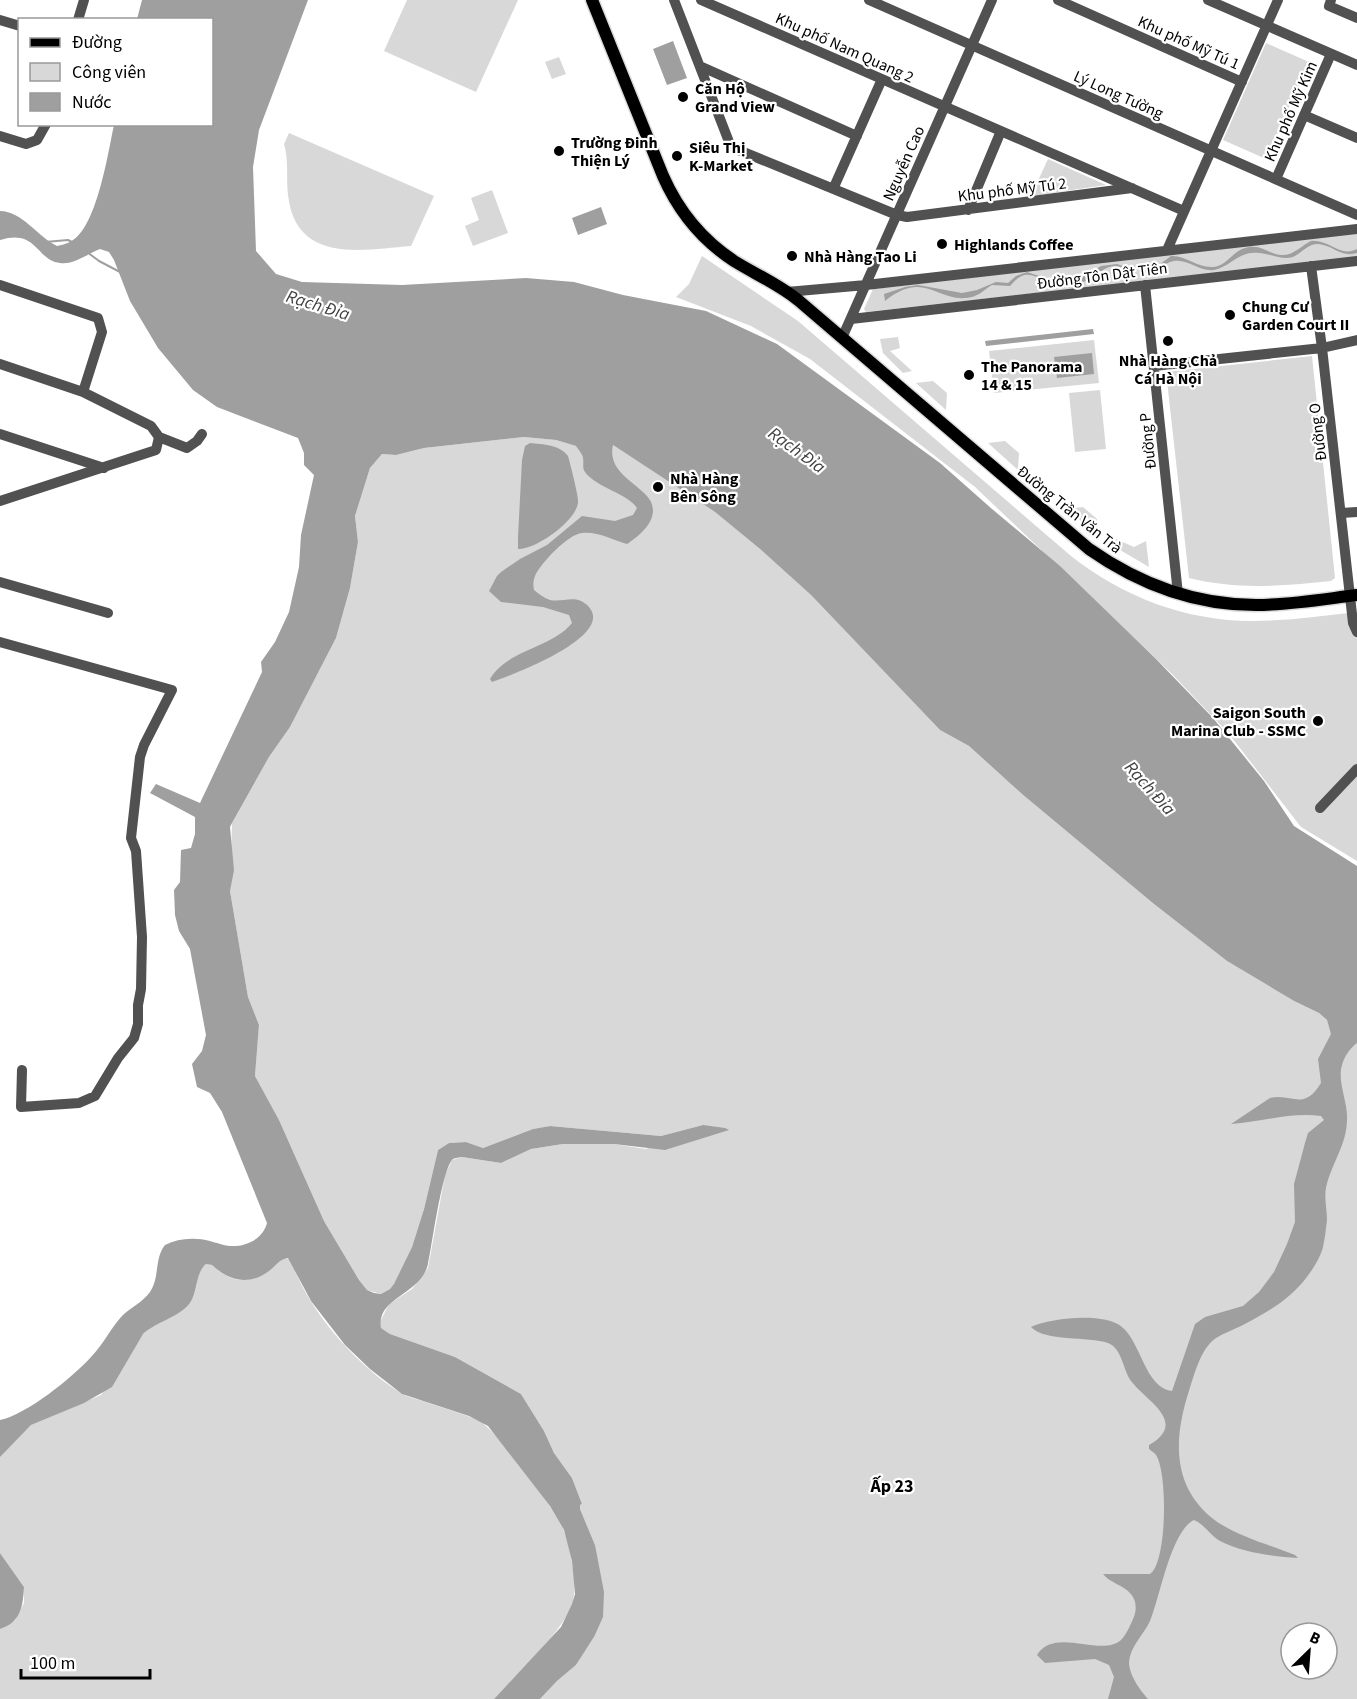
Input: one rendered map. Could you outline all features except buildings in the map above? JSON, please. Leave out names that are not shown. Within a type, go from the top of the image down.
[{"type":"main road","name":"Đường Trần Văn Trà","points":[[592,0],[663,176],[676,202],[692,224],[723,253],[787,292],[1089,549],[1126,573],[1178,594],[1221,602],[1257,605],[1354,595]]},
{"type":"street","points":[[79,18],[84,0]]},
{"type":"street","points":[[674,0],[702,67],[731,147],[834,187],[897,215]]},
{"type":"street","name":"Khu phố Nam Quang 2","points":[[701,0],[945,107]]},
{"type":"street","name":"Lý Long Tường","points":[[868,0],[1357,215]]},
{"type":"street","name":"Nguyễn Cao","points":[[842,338],[992,0]]},
{"type":"street","name":"Khu phố Mỹ Tú 1","points":[[1058,0],[1242,82]]},
{"type":"street","points":[[1208,0],[1357,65]]},
{"type":"street","points":[[1167,250],[1278,0]]},
{"type":"street","points":[[1331,0],[1329,6],[1357,18]]},
{"type":"street","points":[[0,21],[18,26]]},
{"type":"street","name":"Khu phố Mỹ Kim","points":[[1276,179],[1331,54]]},
{"type":"street","points":[[702,67],[857,136]]},
{"type":"street","points":[[834,187],[882,79]]},
{"type":"street","name":"Khu phố Mỹ Tú 2","points":[[945,107],[1184,211]]},
{"type":"street","points":[[1304,115],[1357,138]]},
{"type":"street","points":[[0,136],[26,144],[37,140],[45,126]]},
{"type":"street","points":[[968,210],[1001,131]]},
{"type":"street","name":"Khu phố Mỹ Tú 2","points":[[897,215],[907,217],[968,210],[1132,188]]},
{"type":"street","name":"Đường Tôn Dật Tiên","points":[[787,292],[1357,229]]},
{"type":"street","name":"Đường Tôn Dật Tiên","points":[[851,319],[1357,261]]},
{"type":"street","name":"Đường O","points":[[1311,266],[1341,513],[1354,595],[1353,623],[1357,632]]},
{"type":"street","points":[[0,285],[98,318],[102,332],[83,392]]},
{"type":"street","name":"Đường P","points":[[1145,285],[1178,594]]},
{"type":"street","points":[[1154,366],[1322,348],[1357,340]]},
{"type":"street","points":[[0,364],[83,392],[151,426],[159,437],[187,448],[202,434]]},
{"type":"street","points":[[1,435],[104,468]]},
{"type":"street","points":[[0,501],[156,450],[159,437]]},
{"type":"street","points":[[1341,513],[1357,512]]},
{"type":"street","points":[[0,582],[108,613]]},
{"type":"street","points":[[0,642],[172,690],[140,757],[131,838],[136,851],[142,937],[141,988],[138,1023],[134,1038],[118,1058],[94,1096],[79,1103],[21,1107],[22,1070]]},
{"type":"street","points":[[1320,808],[1357,769]]},
{"type":"green space","points":[[407,0],[518,0],[476,92],[384,51]]},
{"type":"green space","points":[[1266,43],[1309,62],[1266,159],[1223,140]]},
{"type":"green space","points":[[559,57],[566,74],[552,79],[545,62]]},
{"type":"green space","points":[[289,133],[434,196],[411,246],[352,250],[334,248],[317,243],[304,233],[294,217],[288,195],[284,144]]},
{"type":"green space","points":[[1048,159],[1106,185],[1031,196]]},
{"type":"green space","points":[[492,190],[508,233],[473,246],[465,226],[479,220],[471,198]]},
{"type":"green space","points":[[1357,233],[1357,257],[866,312],[864,309],[873,289]]},
{"type":"green space","points":[[702,256],[798,321],[1071,556],[1091,571],[1134,595],[1179,611],[1227,620],[1278,620],[1357,612],[1357,861],[1301,827],[1229,734],[1172,674],[975,487],[810,359],[751,326],[676,297],[689,284]]},
{"type":"green space","points":[[898,337],[900,348],[890,351],[912,371],[903,373],[883,353],[880,339]]},
{"type":"green space","points":[[1094,340],[1099,383],[994,393],[989,351]]},
{"type":"green space","points":[[1312,356],[1335,578],[1331,581],[1242,586],[1189,578],[1166,372]]},
{"type":"green space","points":[[933,381],[947,393],[946,410],[916,383]]},
{"type":"green space","points":[[1100,390],[1106,449],[1075,452],[1069,393]]},
{"type":"green space","points":[[524,437],[556,440],[576,446],[613,445],[715,512],[760,549],[811,595],[940,730],[969,746],[1022,794],[1154,904],[1227,961],[1294,1001],[1319,1013],[1327,1020],[1330,1029],[1357,1043],[1357,1699],[540,1699],[576,1665],[594,1637],[595,1545],[580,1509],[582,1504],[572,1478],[554,1453],[544,1431],[521,1394],[455,1357],[390,1334],[381,1328],[380,1322],[389,1304],[412,1289],[428,1268],[445,1175],[452,1160],[462,1157],[501,1163],[531,1149],[563,1144],[614,1144],[646,1149],[703,1125],[661,1136],[550,1126],[533,1129],[483,1148],[466,1142],[449,1143],[438,1150],[412,1247],[394,1285],[381,1294],[367,1290],[359,1280],[324,1221],[279,1120],[255,1076],[259,1025],[248,997],[230,891],[232,823],[269,757],[290,727],[336,638],[350,588],[358,542],[355,516],[370,468],[382,454],[396,455],[424,448]]},
{"type":"green space","points":[[1005,441],[1019,453],[1018,470],[988,443]]},
{"type":"green space","points":[[1083,507],[1097,519],[1097,535],[1067,509]]},
{"type":"green space","points":[[1116,539],[1134,547],[1146,541],[1149,567],[1115,547]]},
{"type":"green space","points":[[282,1258],[291,1259],[308,1297],[321,1316],[335,1335],[367,1368],[406,1396],[480,1421],[513,1455],[548,1503],[566,1536],[573,1567],[574,1597],[566,1617],[537,1654],[494,1699],[0,1699],[0,1629],[15,1620],[24,1603],[24,1587],[0,1553],[0,1457],[2,1453],[31,1425],[101,1395],[143,1334],[186,1308],[194,1293],[202,1268],[206,1264],[212,1265],[231,1278],[248,1280],[265,1272]]},
{"type":"water","name":"Rạch Đỉa","points":[[142,0],[308,0],[259,130],[253,167],[256,251],[276,274],[302,282],[402,285],[526,278],[574,282],[623,295],[706,311],[777,344],[940,463],[1060,566],[1213,718],[1264,781],[1294,826],[1357,866],[1357,1043],[1346,1056],[1341,1072],[1347,1112],[1346,1128],[1342,1146],[1326,1188],[1327,1220],[1322,1252],[1306,1278],[1289,1296],[1267,1312],[1219,1336],[1210,1343],[1195,1371],[1180,1428],[1180,1460],[1183,1476],[1189,1491],[1199,1505],[1212,1518],[1230,1530],[1298,1558],[1258,1553],[1229,1545],[1216,1539],[1194,1520],[1186,1527],[1173,1550],[1150,1621],[1130,1656],[1129,1667],[1133,1677],[1148,1699],[1108,1699],[1114,1677],[1109,1665],[1095,1659],[1045,1663],[1037,1655],[1045,1647],[1055,1643],[1112,1645],[1121,1640],[1128,1630],[1135,1613],[1134,1599],[1127,1590],[1103,1574],[1150,1574],[1156,1566],[1163,1536],[1163,1480],[1160,1465],[1155,1454],[1149,1449],[1149,1445],[1160,1436],[1165,1428],[1165,1420],[1161,1412],[1131,1381],[1113,1346],[1100,1341],[1046,1335],[1031,1327],[1051,1321],[1077,1318],[1103,1319],[1114,1322],[1128,1334],[1155,1382],[1172,1391],[1195,1324],[1205,1317],[1243,1306],[1259,1292],[1274,1272],[1287,1244],[1295,1222],[1294,1184],[1305,1143],[1308,1133],[1324,1120],[1321,1116],[1298,1115],[1231,1124],[1270,1098],[1297,1100],[1309,1097],[1315,1092],[1321,1083],[1318,1059],[1331,1034],[1327,1020],[1319,1013],[1294,1001],[1227,961],[1154,904],[1022,794],[969,746],[940,730],[811,595],[760,549],[715,512],[613,445],[612,455],[615,464],[651,502],[653,509],[650,521],[642,532],[627,544],[599,535],[582,533],[569,538],[555,550],[535,576],[534,590],[550,600],[579,600],[589,607],[593,619],[587,631],[557,654],[492,682],[490,679],[508,661],[553,638],[572,623],[569,615],[543,607],[501,602],[489,591],[497,576],[520,559],[547,545],[582,516],[615,521],[633,515],[637,508],[626,498],[590,478],[584,470],[583,457],[576,446],[556,440],[524,437],[424,448],[396,455],[382,454],[370,468],[355,516],[358,542],[350,588],[336,638],[290,727],[269,757],[230,827],[234,870],[230,891],[248,997],[259,1025],[255,1076],[279,1120],[324,1221],[367,1290],[381,1294],[394,1284],[412,1247],[438,1150],[449,1143],[466,1142],[483,1148],[533,1129],[550,1126],[661,1136],[703,1125],[729,1130],[665,1150],[614,1144],[563,1144],[531,1149],[501,1163],[462,1157],[453,1159],[445,1177],[424,1274],[417,1283],[385,1309],[381,1318],[381,1328],[390,1334],[455,1357],[521,1394],[544,1431],[554,1453],[572,1478],[582,1504],[580,1509],[595,1545],[604,1592],[603,1617],[594,1637],[576,1665],[540,1699],[494,1699],[561,1627],[572,1604],[575,1594],[572,1561],[564,1530],[550,1506],[488,1426],[469,1416],[402,1394],[370,1369],[345,1345],[311,1301],[288,1258],[280,1261],[262,1276],[247,1280],[232,1278],[212,1265],[206,1264],[202,1268],[190,1303],[180,1312],[143,1334],[112,1387],[84,1403],[31,1425],[0,1457],[0,1420],[23,1411],[48,1394],[73,1375],[91,1357],[122,1316],[150,1292],[155,1280],[159,1256],[165,1245],[193,1239],[230,1246],[242,1245],[258,1238],[267,1223],[222,1112],[210,1093],[197,1087],[192,1064],[202,1051],[206,1035],[190,949],[179,931],[175,915],[174,890],[180,882],[181,850],[191,848],[195,834],[195,817],[150,793],[156,784],[200,803],[262,672],[261,662],[275,642],[289,612],[299,567],[301,535],[314,475],[304,465],[304,453],[298,438],[217,407],[193,390],[158,348],[130,301],[109,252],[100,249],[75,261],[60,263],[52,261],[29,241],[22,238],[12,237],[0,240],[0,211],[16,215],[57,246],[70,242],[79,234],[87,222],[100,189],[114,126],[213,126],[213,18],[137,18]]},
{"type":"water","points":[[673,41],[687,78],[667,85],[653,49]]},
{"type":"water","points":[[601,207],[607,224],[578,235],[572,218]]},
{"type":"water","points":[[1311,241],[1345,251],[1357,249],[1357,253],[1346,254],[1318,244],[1311,245],[1288,258],[1262,253],[1247,254],[1214,270],[1176,261],[1154,272],[1152,270],[1171,256],[1181,257],[1200,265],[1216,267],[1238,251],[1248,247],[1286,255]]},
{"type":"water","points":[[1117,264],[1128,268],[1110,267],[1088,280],[1070,286],[1056,285],[1031,275],[1025,275],[1010,286],[992,285],[972,297],[949,296],[921,287],[899,292],[885,301],[884,294],[905,287],[918,285],[962,293],[996,282],[1008,283],[1016,276],[1027,272],[1051,280],[1070,280],[1086,275],[1101,266]]},
{"type":"water","points":[[1093,329],[1094,334],[986,346],[985,341]]},
{"type":"water","points":[[1092,353],[1094,374],[1057,378],[1054,357]]},
{"type":"water","points":[[530,443],[556,447],[565,452],[568,456],[578,502],[571,518],[554,533],[534,545],[518,549],[522,460],[525,446]]},
{"type":"water","points":[[0,1553],[24,1587],[23,1601],[17,1618],[0,1629]]},
{"type":"waterway","points":[[45,242],[68,240],[72,242]]},
{"type":"waterway","points":[[87,252],[120,272]]},
{"type":"place","name":"Căn Hộ Grand View","points":[[683,97]]},
{"type":"place","name":"Trường Đinh Thiện Lý","points":[[559,151]]},
{"type":"place","name":"Siêu Thị K-Market","points":[[677,156]]},
{"type":"place","name":"Highlands Coffee","points":[[942,244]]},
{"type":"place","name":"Nhà Hàng Tao Li","points":[[792,256]]},
{"type":"place","name":"Chung Cư Garden Court II","points":[[1230,315]]},
{"type":"place","name":"Nhà Hàng Chả Cá Hà Nội","points":[[1168,341]]},
{"type":"place","name":"The Panorama 14 & 15","points":[[969,375]]},
{"type":"place","name":"Nhà Hàng Bên Sông","points":[[658,487]]},
{"type":"place","name":"Saigon South Marina Club - SSMC","points":[[1318,721]]},
{"type":"district","name":"Ấp 23","points":[[892,1486]]}]
